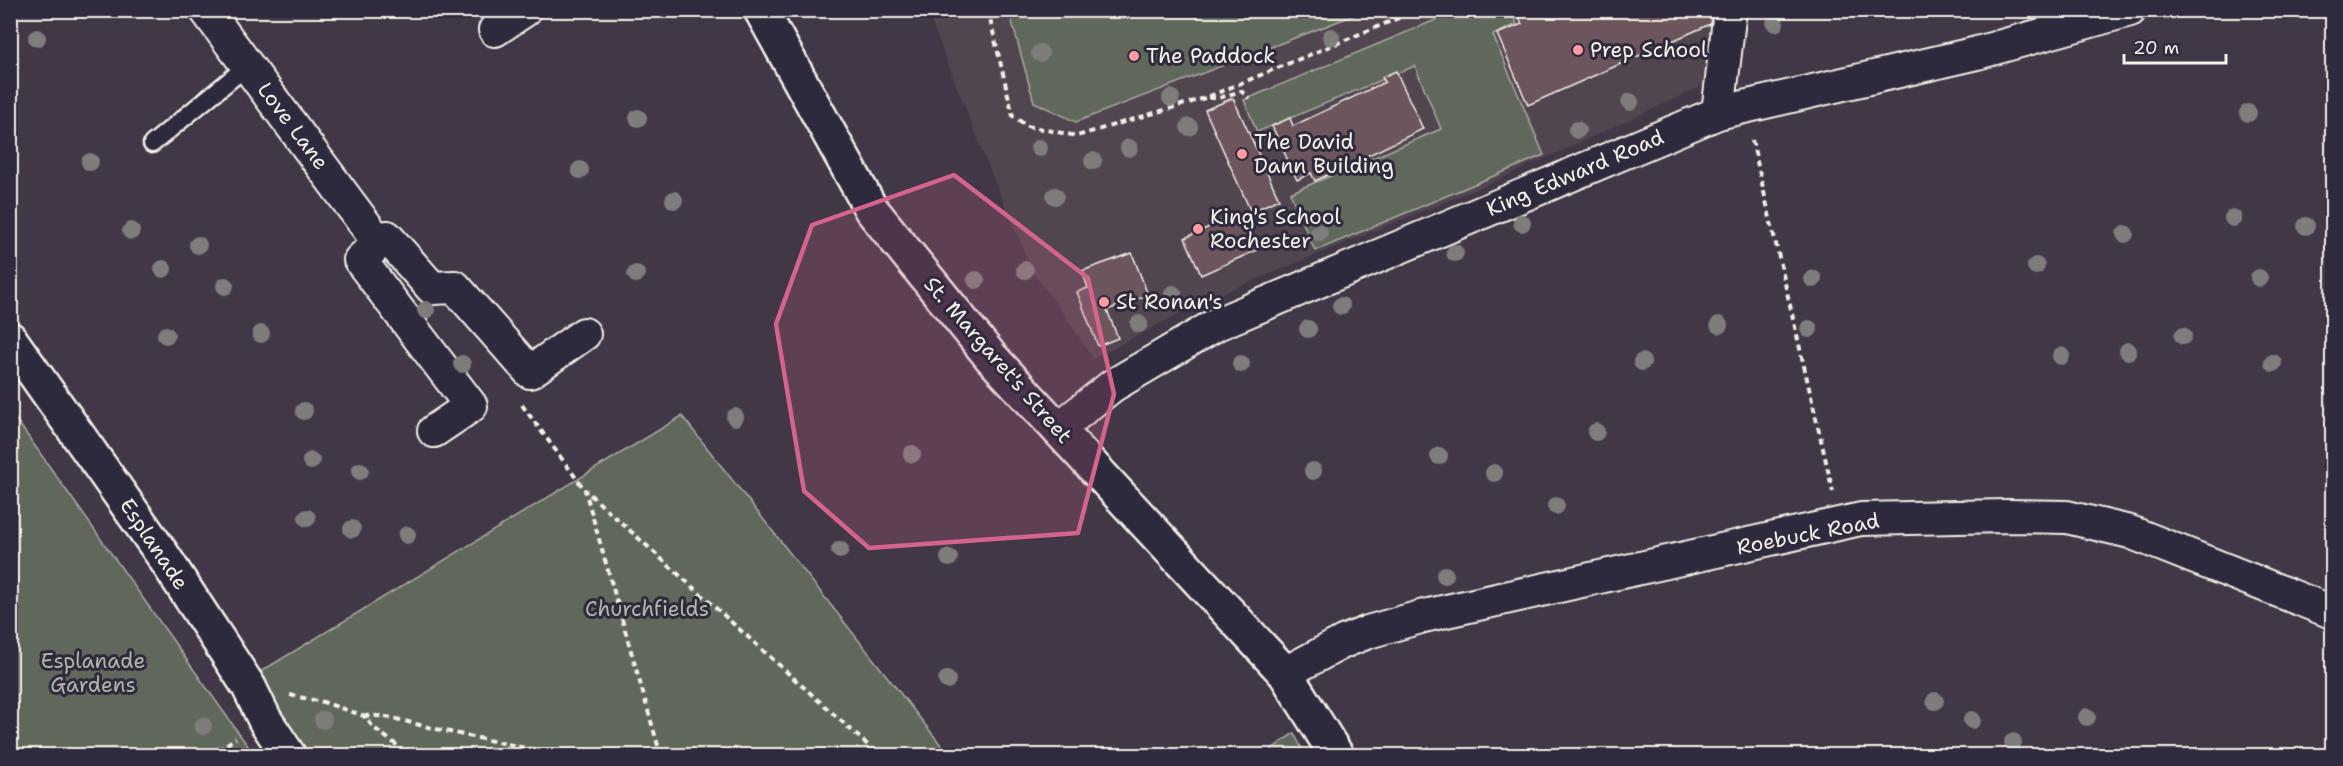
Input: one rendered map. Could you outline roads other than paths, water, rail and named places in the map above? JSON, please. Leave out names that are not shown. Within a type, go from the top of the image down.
[{"type":"street","name":"Love Lane","points":[[206,10],[379,243]]},
{"type":"street","points":[[495,30],[525,10]]},
{"type":"street","name":"St. Margaret's Street","points":[[761,10],[871,209],[991,357],[1285,673],[1337,756]]},
{"type":"street","points":[[1730,10],[1731,110]]},
{"type":"street","name":"King Edward Road","points":[[1058,429],[1112,386],[1217,324],[1731,110],[1977,53],[2130,10]]},
{"type":"street","points":[[434,431],[471,406],[360,260],[387,237],[432,288],[455,287],[530,372],[584,334]]},
{"type":"street","name":"Esplanade","points":[[10,339],[162,554],[249,687],[265,720],[289,756]]},
{"type":"street","name":"Roebuck Road","points":[[1285,673],[1343,642],[1368,632],[1424,616],[1862,519],[2006,516],[2081,520],[2136,534],[2332,612]]},
{"type":"lane","points":[[152,144],[247,66]]},
{"type":"place","name":"Prep School","points":[[1578,50]]},
{"type":"place","name":"The Paddock","points":[[1134,56]]},
{"type":"place","name":"The David Dann Building","points":[[1242,154]]},
{"type":"place","name":"King's School Rochester","points":[[1198,229]]},
{"type":"place","name":"St Ronan's","points":[[1104,302]]},
{"type":"park label","name":"Churchfields","points":[[647,609]]},
{"type":"park label","name":"Esplanade Gardens","points":[[93,673]]}]
